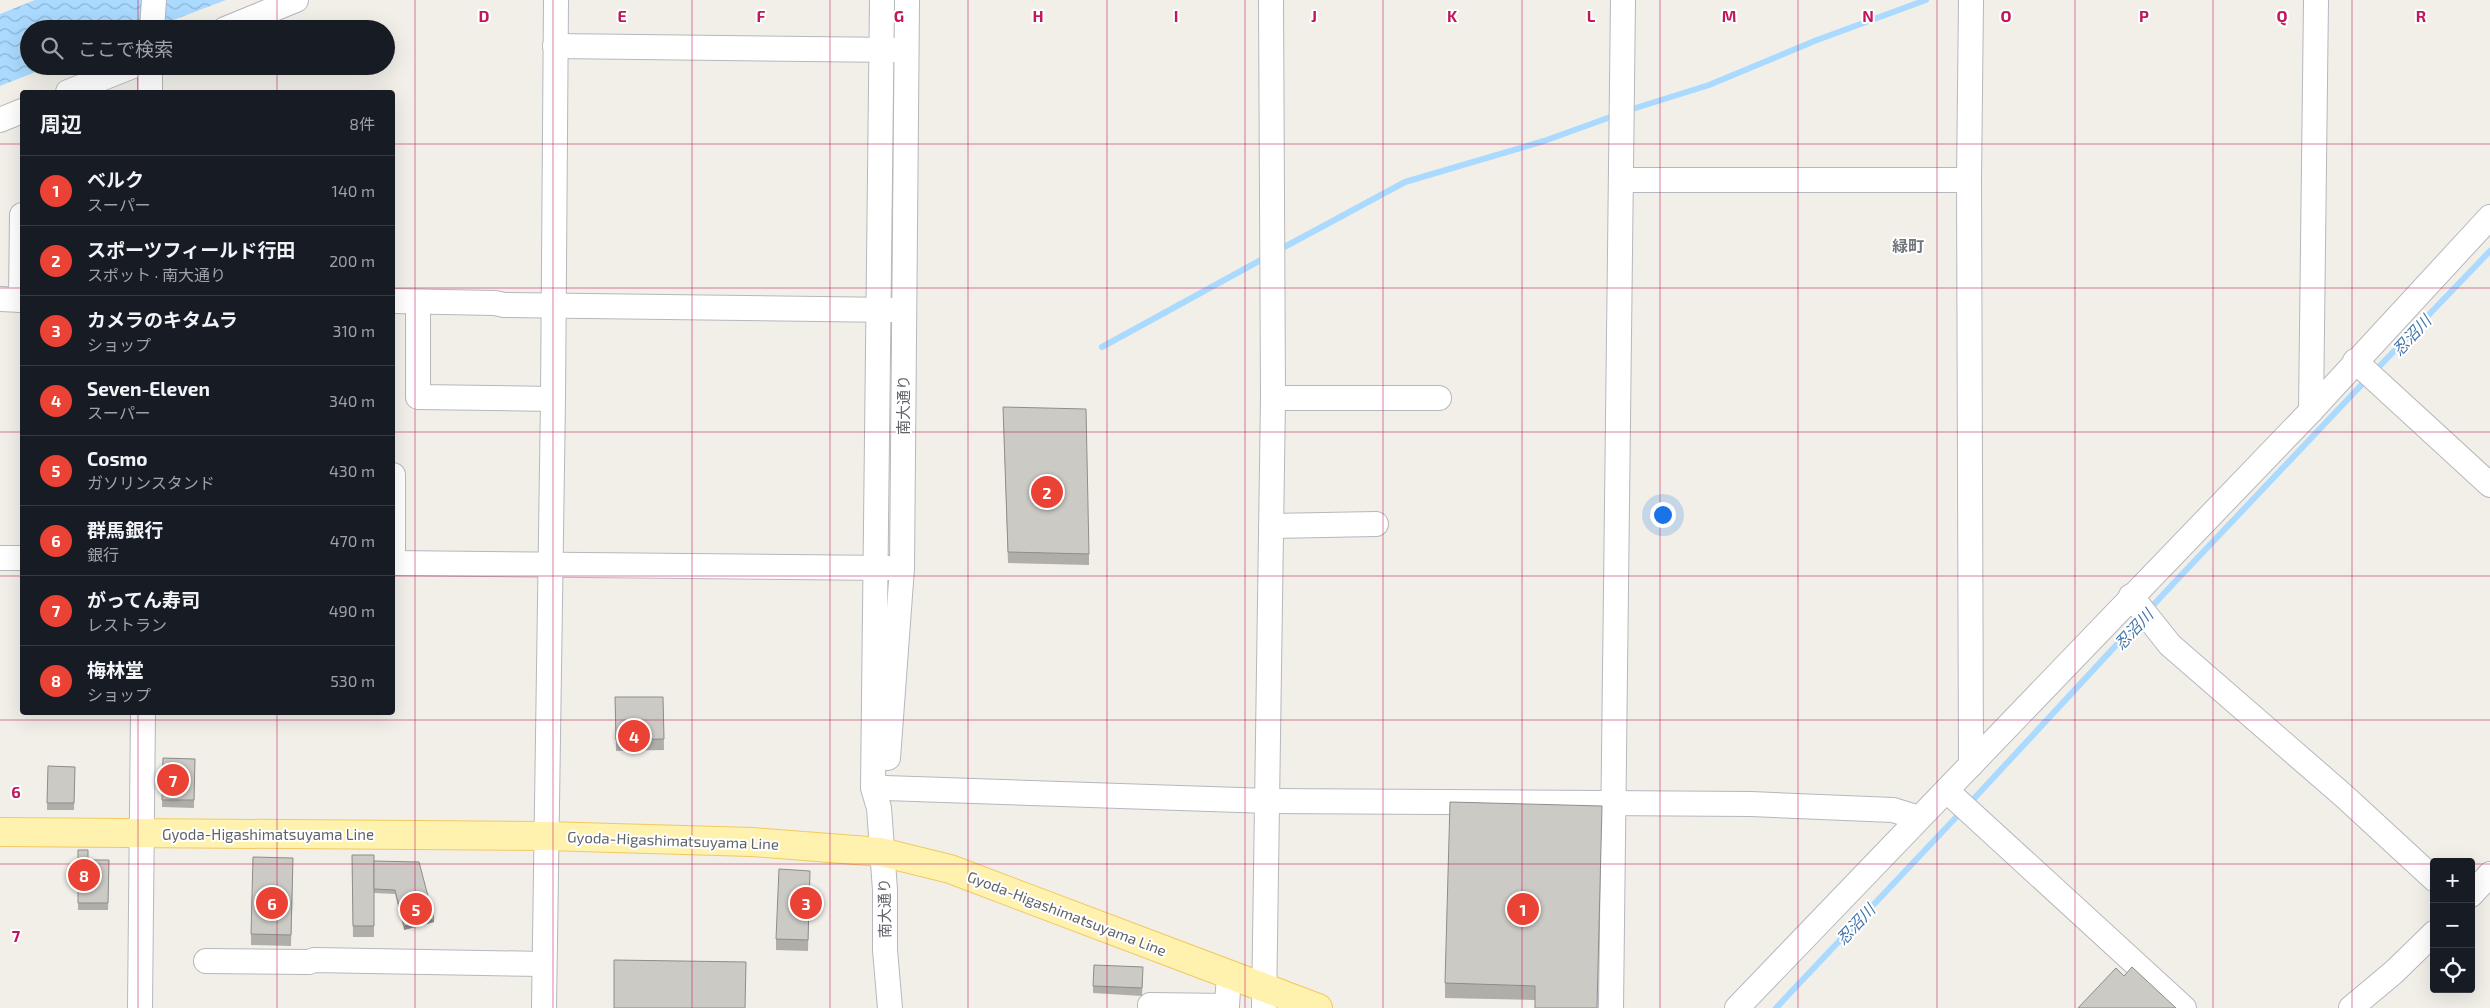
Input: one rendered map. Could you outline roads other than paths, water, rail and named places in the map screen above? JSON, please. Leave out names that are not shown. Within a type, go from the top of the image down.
[{"type":"main road","name":"Gyoda-Higashimatsuyama Line","points":[[0,832],[545,836],[752,842],[881,852],[950,868],[1229,974],[1264,998],[1318,1008]]},
{"type":"street","points":[[153,20],[154,0]]},
{"type":"street","points":[[247,20],[296,0]]},
{"type":"street","points":[[544,1008],[545,836],[553,398],[556,0]]},
{"type":"street","name":"南大通り","points":[[882,0],[873,788],[882,798]]},
{"type":"street","name":"南大通り","points":[[890,1008],[885,950],[885,890],[881,852],[882,798],[902,568],[907,0]]},
{"type":"street","points":[[1264,998],[1269,801],[1272,398],[1271,0]]},
{"type":"street","points":[[1611,1008],[1615,804],[1623,0]]},
{"type":"street","points":[[1970,766],[1969,180],[1971,0]]},
{"type":"street","points":[[2310,411],[2316,0]]},
{"type":"street","points":[[555,46],[907,50]]},
{"type":"street","points":[[73,90],[110,75]]},
{"type":"street","points":[[150,75],[150,90]]},
{"type":"street","points":[[0,120],[20,112]]},
{"type":"street","points":[[1621,180],[1969,180]]},
{"type":"street","points":[[1737,1008],[2310,411],[2490,216]]},
{"type":"street","points":[[15,299],[20,239]]},
{"type":"street","points":[[395,301],[553,306],[904,310]]},
{"type":"street","points":[[418,302],[418,397],[553,398]]},
{"type":"street","points":[[2356,361],[2490,485]]},
{"type":"street","points":[[1272,398],[1439,398]]},
{"type":"street","points":[[1271,526],[1376,524]]},
{"type":"street","points":[[0,558],[20,558]]},
{"type":"street","points":[[395,563],[902,568]]},
{"type":"street","points":[[2131,596],[2170,645],[2344,796],[2430,875]]},
{"type":"street","points":[[140,1008],[144,715]]},
{"type":"street","points":[[1947,791],[2184,1008]]},
{"type":"street","points":[[882,798],[1751,804],[1893,810],[1919,818]]},
{"type":"street","points":[[2475,891],[2490,874]]},
{"type":"street","points":[[2351,1008],[2394,972],[2430,937]]},
{"type":"street","points":[[206,961],[309,962],[314,960],[544,964]]},
{"type":"street","points":[[1150,1008],[1150,1005],[1227,1006],[1229,974]]},
{"type":"water","points":[[35,0],[226,0],[174,20],[20,20],[20,75],[28,75],[0,86],[0,14]]},
{"type":"waterway","points":[[1626,111],[1709,85],[1817,40],[1926,0]]},
{"type":"waterway","points":[[1277,251],[1405,182],[1544,141],[1616,115]]},
{"type":"waterway","name":"忍沼川","points":[[2374,372],[2490,251]]},
{"type":"waterway","points":[[1102,347],[1268,256]]},
{"type":"waterway","name":"忍沼川","points":[[1969,804],[2171,586],[2367,379]]},
{"type":"waterway","name":"忍沼川","points":[[1776,1008],[1962,811]]},
{"type":"place","name":"スポーツフィールド行田","points":[[1047,492]]},
{"type":"place","name":"Seven-Eleven","points":[[634,736]]},
{"type":"place","name":"がってん寿司","points":[[173,780]]},
{"type":"place","name":"梅林堂","points":[[84,875]]},
{"type":"place","name":"群馬銀行","points":[[272,903]]},
{"type":"place","name":"カメラのキタムラ","points":[[806,903]]},
{"type":"place","name":"Cosmo","points":[[416,909]]},
{"type":"place","name":"ベルク","points":[[1523,909]]},
{"type":"district","name":"緑町","points":[[1908,245]]}]
